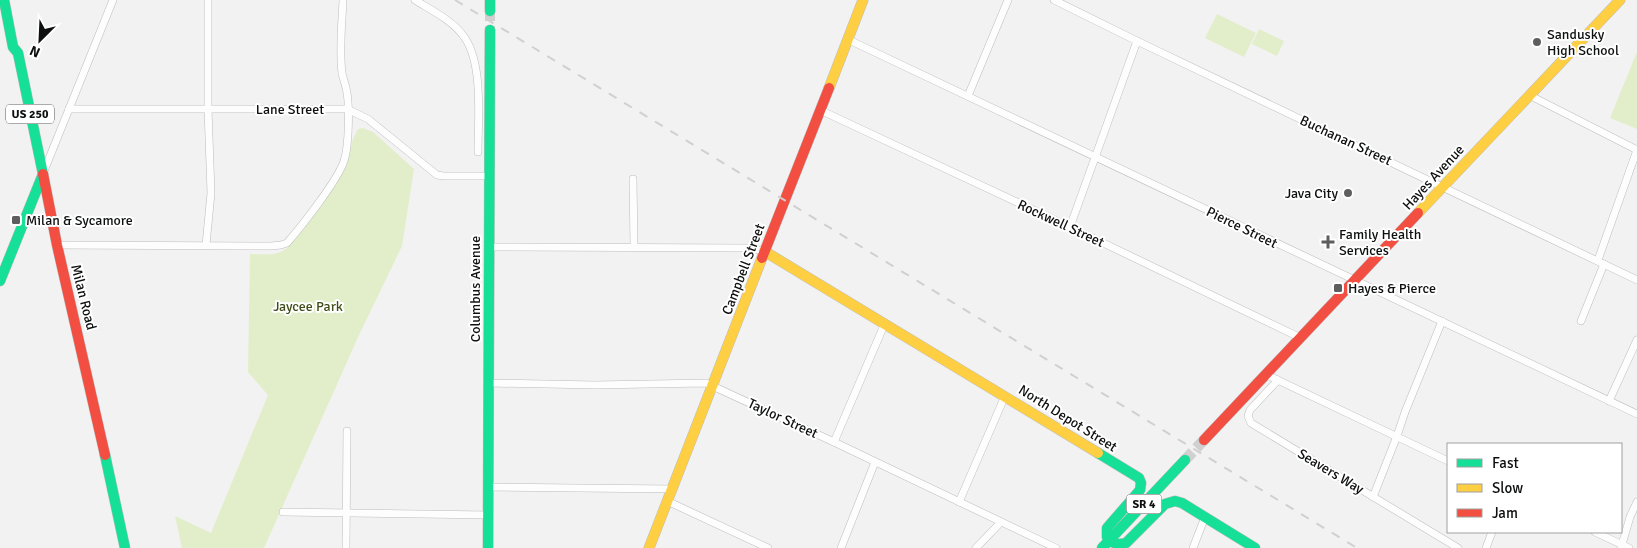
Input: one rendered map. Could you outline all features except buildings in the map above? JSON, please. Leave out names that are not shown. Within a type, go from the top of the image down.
[{"type":"street","name":"Milan Road","points":[[4,0],[13,47],[18,53],[57,245],[87,371],[125,548]]},
{"type":"street","name":"Milan Road","points":[[12,0],[20,47],[18,53]]},
{"type":"street","points":[[0,281],[113,0]]},
{"type":"street","points":[[206,245],[211,193],[208,109],[208,0]]},
{"type":"street","points":[[57,245],[271,246],[284,244],[329,187],[342,166],[346,150],[346,89],[342,75],[341,56],[343,0]]},
{"type":"street","points":[[415,0],[457,29],[470,47],[477,72],[478,152]]},
{"type":"street","points":[[490,0],[490,11]]},
{"type":"street","name":"Campbell Street","points":[[649,548],[863,0]]},
{"type":"street","points":[[968,96],[1008,0]]},
{"type":"street","name":"Buchanan Street","points":[[1054,0],[1637,280]]},
{"type":"street","name":"Hayes Avenue","points":[[1204,440],[1620,0]]},
{"type":"street","name":"Columbus Avenue","points":[[488,548],[490,30]]},
{"type":"street","name":"Pierce Street","points":[[848,39],[1301,256],[1356,280],[1637,414]]},
{"type":"street","points":[[1070,226],[1138,41]]},
{"type":"street","points":[[1529,95],[1637,150],[1581,321]]},
{"type":"street","name":"Lane Street","points":[[69,109],[347,109],[368,119],[437,175],[489,176]]},
{"type":"street","name":"Rockwell Street","points":[[820,110],[1070,226],[1301,338]]},
{"type":"street","points":[[632,179],[634,247]]},
{"type":"street","points":[[489,247],[748,248],[764,251]]},
{"type":"street","name":"North Depot Street","points":[[764,251],[1005,396],[1140,480],[1142,487],[1139,492],[1108,526],[1106,544]]},
{"type":"street","points":[[1373,497],[1397,436],[1404,412],[1442,321]]},
{"type":"street","points":[[834,442],[885,323]]},
{"type":"street","points":[[1610,401],[1637,340]]},
{"type":"street","points":[[1266,375],[1447,461]]},
{"type":"street","name":"Seavers Way","points":[[1278,380],[1250,410],[1248,416],[1251,422],[1458,548]]},
{"type":"street","name":"Taylor Street","points":[[489,383],[595,385],[706,383],[1056,548]]},
{"type":"street","points":[[959,502],[1005,396]]},
{"type":"street","points":[[346,548],[347,431]]},
{"type":"street","name":"SR 4","points":[[1106,544],[1185,460]]},
{"type":"street","points":[[841,548],[875,462]]},
{"type":"street","points":[[488,487],[672,489]]},
{"type":"street","points":[[667,501],[768,548]]},
{"type":"street","points":[[1106,544],[1126,543],[1165,504],[1180,502],[1255,548]]},
{"type":"street","points":[[1597,533],[1624,547],[1630,517],[1637,502]]},
{"type":"street","points":[[283,512],[488,515]]},
{"type":"street","points":[[1193,548],[1205,517]]},
{"type":"street","points":[[976,548],[1001,522]]},
{"type":"street","points":[[1486,548],[1492,533]]},
{"type":"green space","points":[[1217,14],[1256,33],[1244,57],[1205,38]]},
{"type":"green space","points":[[1259,29],[1284,41],[1277,56],[1252,44]]},
{"type":"green space","points":[[1637,52],[1637,129],[1610,118]]},
{"type":"green space","name":"Jaycee Park","points":[[363,128],[373,132],[414,169],[402,246],[359,335],[264,548],[182,548],[175,516],[211,533],[268,395],[248,372],[250,254],[275,254],[288,247],[344,171],[353,139],[358,129]]},
{"type":"tunnel","points":[[490,11],[490,30]]},
{"type":"tunnel","points":[[1185,460],[1204,440]]},
{"type":"railway","points":[[455,0],[1357,548]]},
{"type":"traffic: fast","points":[[0,281],[43,174],[18,53],[13,47],[4,0]]},
{"type":"traffic: fast","points":[[490,0],[490,11]]},
{"type":"traffic: fast","points":[[488,548],[490,30]]},
{"type":"traffic: fast","points":[[1098,453],[1139,478],[1141,483],[1140,490],[1107,528],[1107,537],[1113,543],[1126,543],[1165,504],[1175,501],[1182,503],[1255,548]]},
{"type":"traffic: fast","points":[[105,455],[125,548]]},
{"type":"traffic: fast","points":[[1102,548],[1185,460]]},
{"type":"traffic: slow","points":[[829,88],[863,0]]},
{"type":"traffic: slow","points":[[1418,213],[1620,0]]},
{"type":"traffic: slow","points":[[764,251],[1098,453]]},
{"type":"traffic: slow","points":[[649,548],[762,258]]},
{"type":"traffic: jam","points":[[762,258],[829,88]]},
{"type":"traffic: jam","points":[[43,174],[57,245],[105,455]]},
{"type":"traffic: jam","points":[[1204,440],[1418,213]]},
{"type":"place","name":"Sandusky High School","points":[[1537,42]]},
{"type":"place","name":"Java City","points":[[1348,193]]},
{"type":"place","name":"Milan & Sycamore","points":[[16,220]]},
{"type":"place","name":"Family Health Services","points":[[1328,242]]},
{"type":"place","name":"Hayes & Pierce","points":[[1338,288]]}]
